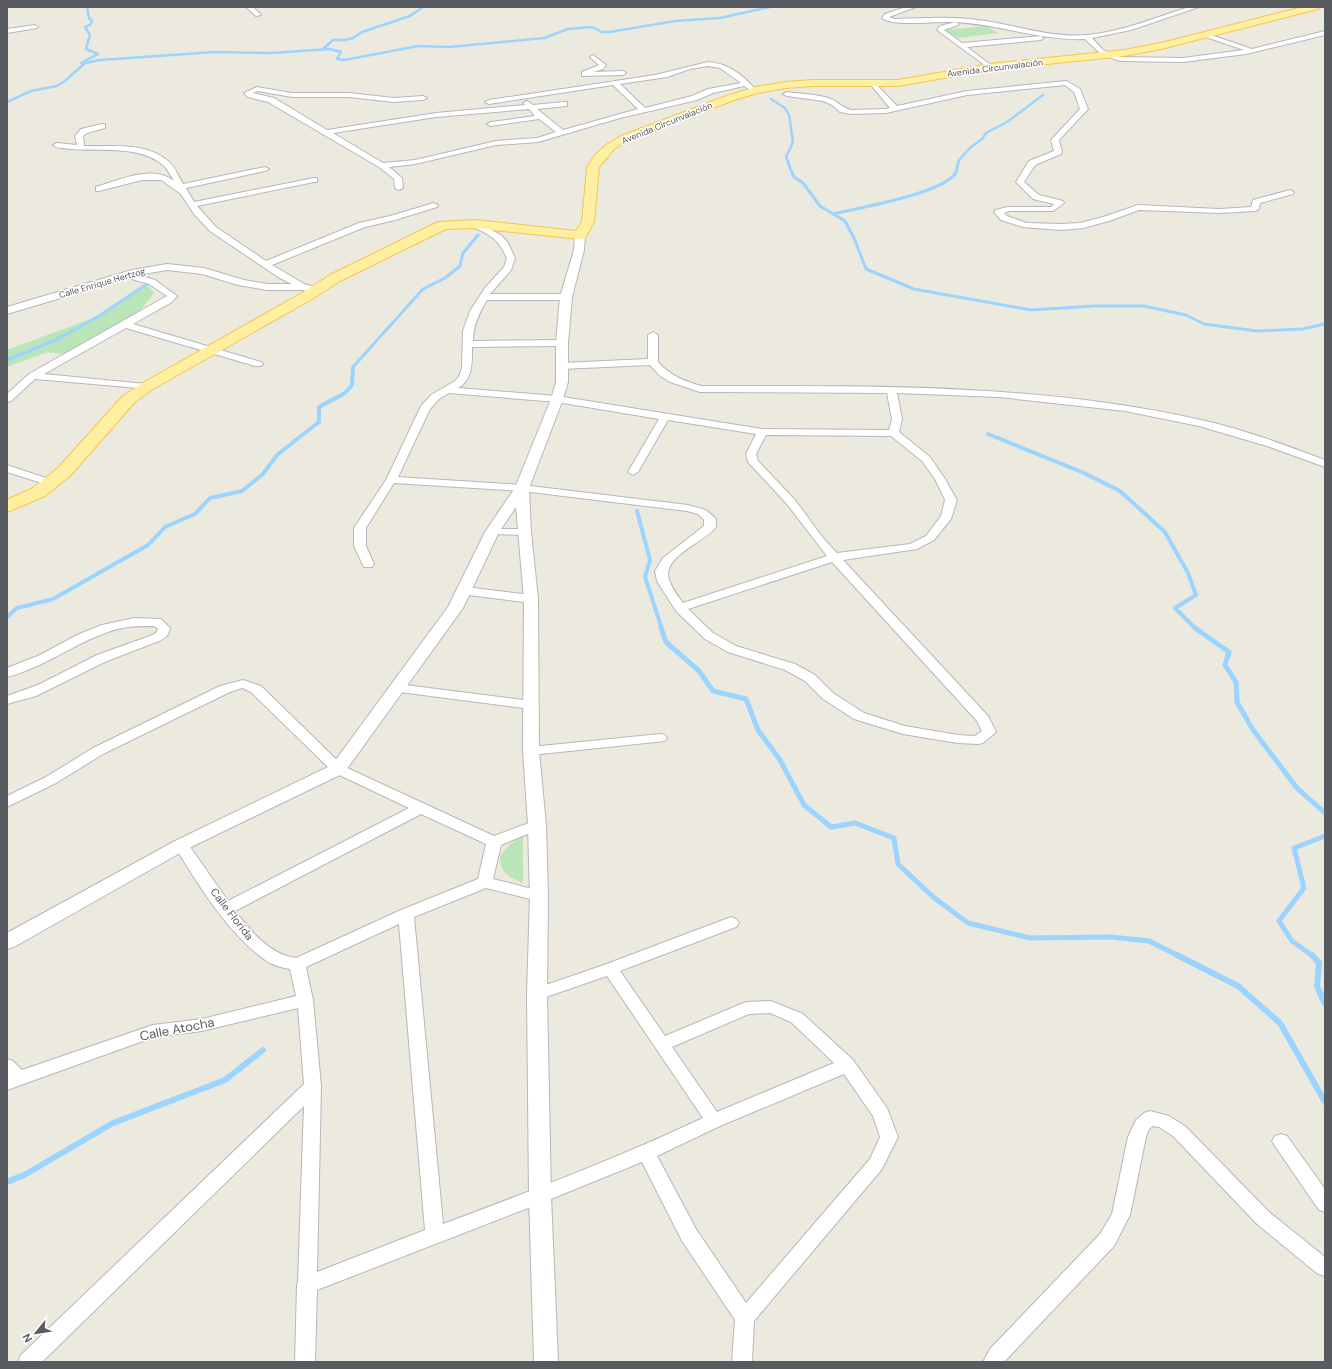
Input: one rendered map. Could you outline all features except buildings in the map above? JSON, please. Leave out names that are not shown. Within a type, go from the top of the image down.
[{"type":"main road","name":"Avenida Circunvalación","points":[[1103,54],[1154,44],[1300,7]]},
{"type":"main road","name":"Avenida Circunvalación","points":[[582,174],[583,167],[590,156],[600,146],[617,136],[748,86],[812,80],[895,80],[988,66],[1103,54],[1161,46],[1315,7]]},
{"type":"main road","name":"Avenida Circunvalación","points":[[578,229],[588,222],[593,167],[610,147],[625,138],[733,97],[756,90],[799,84],[873,84],[922,79],[988,66]]},
{"type":"main road","points":[[7,507],[38,492],[64,472],[128,400],[146,387],[213,350],[310,288],[335,278],[443,226],[475,224],[578,229]]},
{"type":"street","points":[[248,7],[258,15]]},
{"type":"street","points":[[912,7],[887,15],[885,18],[894,21],[974,21],[1060,36]]},
{"type":"street","points":[[960,45],[1060,36],[1088,37],[1118,30],[1196,7]]},
{"type":"street","points":[[974,21],[942,27],[940,30],[988,66]]},
{"type":"street","points":[[7,31],[35,27]]},
{"type":"street","points":[[1088,37],[1103,54],[1120,59],[1183,60],[1254,51],[1325,33]]},
{"type":"street","points":[[1205,35],[1254,51]]},
{"type":"street","points":[[593,57],[603,65],[601,68],[584,73],[584,75],[604,75],[632,72],[666,75]]},
{"type":"street","points":[[436,115],[462,108],[521,97],[666,75],[698,65],[716,63],[736,74],[748,86]]},
{"type":"street","points":[[615,83],[643,110]]},
{"type":"street","points":[[787,94],[824,99],[835,103],[843,110],[851,112],[886,111],[967,93],[1067,83],[1077,91],[1084,109],[1055,140],[1058,152],[1032,163],[1020,182],[1036,197],[1060,203],[1053,209],[1008,209],[998,212],[1004,218],[1026,225],[1080,226],[1106,219],[1138,207],[1219,210],[1255,209],[1256,202],[1290,192]]},
{"type":"street","points":[[873,84],[895,110]]},
{"type":"street","points":[[382,165],[415,162],[496,143],[538,140],[643,110],[694,98],[712,91],[748,86]]},
{"type":"street","points":[[399,188],[398,178],[382,165],[271,100],[248,93],[257,89],[292,95],[349,94],[394,100],[423,98]]},
{"type":"street","points":[[521,97],[541,117],[562,133]]},
{"type":"street","points":[[327,132],[436,115],[564,104]]},
{"type":"street","points":[[491,124],[541,117]]},
{"type":"street","points":[[81,148],[79,136],[84,131],[102,126]]},
{"type":"street","points":[[57,145],[81,148],[129,149],[145,152],[157,157],[168,165],[192,205],[213,229],[266,264],[310,288]]},
{"type":"street","points":[[181,187],[265,169]]},
{"type":"street","points":[[99,189],[157,176],[163,177],[186,196]]},
{"type":"street","points":[[192,205],[314,180]]},
{"type":"street","points":[[266,264],[362,225],[392,218],[434,205]]},
{"type":"street","points":[[368,564],[360,546],[360,528],[391,480],[425,408],[435,397],[448,390],[464,378],[468,368],[468,331],[475,311],[484,297],[508,268],[510,258],[504,243],[498,237],[475,224]]},
{"type":"street","points":[[7,942],[181,845],[338,769],[455,608],[492,532],[522,488],[557,399],[562,382],[562,343],[566,297],[579,250],[578,229]]},
{"type":"street","name":"Calle Enrique Hertzog","points":[[7,311],[128,274],[167,267],[204,271],[242,283],[267,287],[310,288]]},
{"type":"street","points":[[7,399],[33,376],[127,325],[169,300],[172,296],[156,283],[140,276],[128,274]]},
{"type":"street","points":[[484,297],[566,297]]},
{"type":"street","points":[[127,325],[258,364]]},
{"type":"street","points":[[653,335],[653,362],[660,372],[676,382],[700,389],[859,389],[999,394],[1125,408],[1201,423],[1270,444],[1325,464]]},
{"type":"street","points":[[468,344],[562,343]]},
{"type":"street","points":[[561,366],[653,362]]},
{"type":"street","points":[[33,376],[146,387]]},
{"type":"street","points":[[448,390],[557,399],[762,432],[894,433],[926,459],[940,479],[951,500],[947,517],[930,538],[913,547],[835,557],[680,608]]},
{"type":"street","points":[[892,391],[898,419],[894,433]]},
{"type":"street","points":[[633,472],[665,417]]},
{"type":"street","points":[[391,480],[522,488],[688,508],[702,512],[710,519],[710,527],[667,560],[661,571],[663,581],[680,608],[709,636],[732,649],[790,666],[810,678],[828,696],[859,716],[903,730],[958,739],[978,740],[989,732],[983,719],[864,591],[819,540],[791,502],[753,462],[751,454],[762,432]]},
{"type":"street","points":[[7,468],[51,483]]},
{"type":"street","points":[[522,488],[524,532],[531,599],[531,751],[537,825],[539,896],[537,994],[540,1196],[546,1362]]},
{"type":"street","points":[[492,532],[524,532]]},
{"type":"street","points":[[464,591],[531,599]]},
{"type":"street","points":[[7,672],[45,658],[81,638],[106,628],[142,622],[157,622],[164,628],[162,635],[149,642],[101,658],[32,693],[7,700]]},
{"type":"street","points":[[7,802],[51,780],[98,751],[224,689],[243,684],[256,689],[338,769],[494,842],[537,825]]},
{"type":"street","points":[[397,688],[531,705]]},
{"type":"street","points":[[531,751],[660,738]]},
{"type":"street","points":[[226,909],[421,808]]},
{"type":"street","points":[[484,882],[494,842]]},
{"type":"street","name":"Calle Florida","points":[[181,845],[226,909],[259,948],[277,960],[297,964]]},
{"type":"street","points":[[305,1362],[306,1286],[313,1086],[305,1000],[297,964],[406,914],[484,882],[539,896]]},
{"type":"street","points":[[406,914],[435,1235]]},
{"type":"street","points":[[537,994],[610,969],[731,923]]},
{"type":"street","points":[[610,969],[714,1121]]},
{"type":"street","name":"Calle Atocha","points":[[13,1080],[153,1031],[202,1025],[305,1000]]},
{"type":"street","points":[[662,1044],[748,1008],[771,1007],[797,1018],[847,1065],[881,1113],[889,1137],[876,1164],[745,1318],[742,1362]]},
{"type":"street","points":[[306,1286],[435,1235],[540,1196],[646,1153],[714,1121],[847,1065]]},
{"type":"street","points":[[7,1066],[13,1080]]},
{"type":"street","points":[[28,1362],[313,1086]]},
{"type":"street","points":[[993,1362],[997,1355],[1107,1240],[1121,1215],[1137,1137],[1142,1125],[1150,1118],[1163,1121],[1179,1131],[1262,1218],[1325,1268]]},
{"type":"street","points":[[1281,1141],[1325,1204]]},
{"type":"street","points":[[646,1153],[689,1235],[745,1318]]},
{"type":"green space","points":[[986,26],[998,33],[958,38],[946,30]]},
{"type":"green space","points":[[147,284],[154,293],[137,315],[68,355],[48,352],[7,367],[7,350],[99,316]]},
{"type":"green space","points":[[523,836],[523,883],[506,874],[502,867],[500,856],[509,845]]},
{"type":"waterway","points":[[81,63],[98,54],[86,49],[90,35],[85,27],[91,24],[92,21],[89,18],[87,7]]},
{"type":"waterway","points":[[323,50],[333,40],[353,38],[362,32],[410,16],[423,7]]},
{"type":"waterway","points":[[323,50],[330,49],[341,52],[337,59],[344,60],[418,46],[449,47],[544,38],[568,29],[592,27],[602,32],[610,32],[675,21],[720,18],[770,7]]},
{"type":"waterway","points":[[7,102],[31,91],[57,86],[65,81],[85,63],[100,60],[215,52],[272,53],[323,50]]},
{"type":"waterway","points":[[958,164],[959,160],[971,147],[982,139],[986,133],[1007,122],[1043,95]]},
{"type":"waterway","points":[[771,99],[785,108],[789,115],[793,142],[786,157],[789,164]]},
{"type":"waterway","points":[[788,163],[794,177],[803,183],[820,206],[833,214]]},
{"type":"waterway","points":[[833,214],[879,204],[917,194],[933,188],[947,181],[955,174],[958,163]]},
{"type":"waterway","points":[[833,214],[845,221],[854,238],[866,269],[914,289],[1031,310],[1094,306],[1144,306],[1186,315],[1204,324],[1257,331],[1303,329],[1325,324]]},
{"type":"waterway","points":[[353,368],[423,289],[445,278],[460,266],[463,253],[478,235]]},
{"type":"waterway","points":[[7,360],[56,340],[99,316],[147,284]]},
{"type":"waterway","points":[[7,617],[17,608],[53,599],[148,545],[165,527],[195,514],[210,498],[242,491],[262,475],[278,454],[319,422],[319,407],[345,393],[352,385],[353,368]]},
{"type":"waterway","points":[[988,434],[1084,473],[1120,491],[1165,532],[1188,573],[1196,595],[1175,608],[1195,628]]},
{"type":"waterway","points":[[637,511],[650,560],[645,577],[662,629]]},
{"type":"waterway","points":[[661,628],[666,642],[699,671],[713,691],[746,699],[758,730],[780,760],[804,805],[831,827],[855,823],[894,838],[898,864],[933,897],[968,923],[1030,938],[1111,937],[1149,941],[1177,955]]},
{"type":"waterway","points":[[1195,628],[1229,652],[1225,665],[1236,682],[1237,702],[1253,730],[1297,788],[1325,813]]},
{"type":"waterway","points":[[1313,956],[1292,941],[1279,921],[1304,888],[1294,848],[1325,836]]},
{"type":"waterway","points":[[1177,955],[1238,986],[1280,1023],[1325,1102]]},
{"type":"waterway","points":[[1313,956],[1319,963],[1317,986],[1325,1004]]},
{"type":"waterway","points":[[7,1182],[26,1174],[113,1123],[225,1080],[263,1050]]}]
